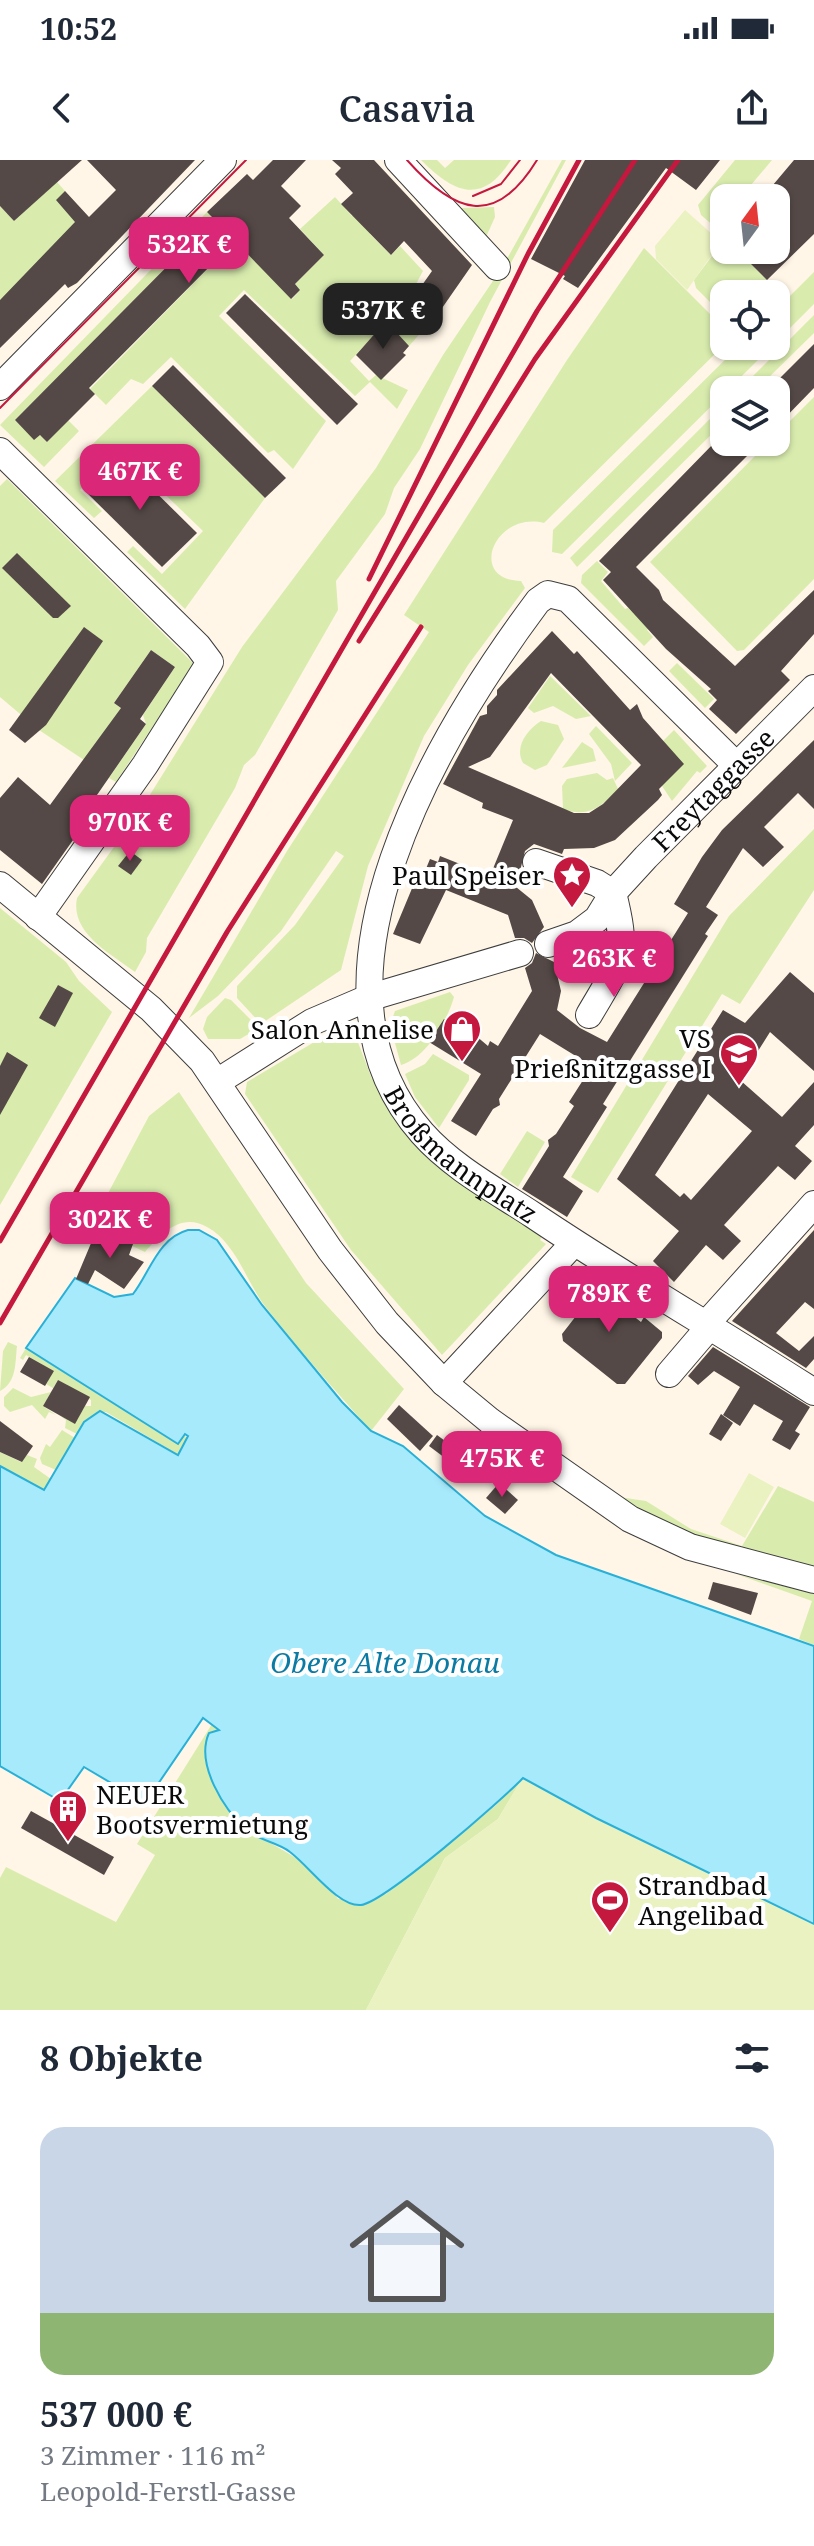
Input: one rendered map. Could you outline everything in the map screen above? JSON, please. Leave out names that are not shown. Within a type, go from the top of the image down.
[{"type":"street","points":[[0,387],[223,160]]},
{"type":"street","points":[[398,160],[497,267]]},
{"type":"street","points":[[0,451],[198,646],[210,662],[145,765],[38,917]]},
{"type":"street","points":[[368,998],[387,878],[411,811],[448,735],[491,663],[538,601],[548,594],[558,594],[578,607],[737,766]]},
{"type":"street","name":"Freytaggasse","points":[[548,944],[577,934],[594,921],[613,893],[814,688]]},
{"type":"street","points":[[536,862],[597,883],[613,893],[623,935],[619,965],[589,1015]]},
{"type":"street","points":[[0,885],[151,1009],[202,1061],[330,1250],[387,1323],[444,1383],[490,1421],[602,1502],[654,1532],[718,1555],[814,1580]]},
{"type":"street","points":[[220,1087],[312,1022],[368,998],[520,953]]},
{"type":"street","name":"Broßmannplatz","points":[[368,998],[387,1074],[417,1128],[458,1166],[573,1244],[707,1323],[814,1392]]},
{"type":"street","points":[[669,1374],[703,1335],[707,1323],[814,1204]]},
{"type":"street","points":[[444,1383],[573,1244]]},
{"type":"green space","points":[[421,160],[437,160],[445,168],[454,160],[511,160],[489,184],[468,190],[445,180]]},
{"type":"green space","points":[[562,160],[566,160],[490,302],[420,449],[394,488],[385,514],[336,581],[338,610],[255,755],[244,765],[235,788],[147,938],[146,952],[135,972],[86,932],[76,910],[77,898],[138,814],[242,647],[376,468],[443,355],[503,266]]},
{"type":"green space","points":[[735,160],[772,160],[752,184],[715,184]]},
{"type":"green space","points":[[57,182],[89,218],[0,300],[0,206],[14,221]]},
{"type":"green space","points":[[710,190],[710,223],[701,215],[698,205]]},
{"type":"green space","points":[[335,197],[352,216],[368,201],[370,234],[391,255],[400,246],[423,271],[416,284],[440,311],[409,346],[386,322],[350,361],[369,381],[376,375],[408,390],[397,409],[370,382],[355,396],[244,290],[219,316],[326,421],[293,469],[274,450],[268,453],[171,357],[143,384],[131,379],[106,405],[90,389],[235,241],[292,299],[300,290],[295,284],[324,255],[300,229]]},
{"type":"green space","points":[[494,207],[495,217],[486,237],[460,208]]},
{"type":"green space","points":[[685,210],[710,232],[710,258],[687,290],[656,259],[655,246]]},
{"type":"green space","points":[[207,212],[214,219],[15,420],[34,439],[40,435],[47,442],[68,420],[79,431],[44,467],[0,425]]},
{"type":"green space","points":[[644,248],[710,314],[710,359],[544,523],[526,522],[512,527],[494,547],[491,559],[495,570],[504,578],[521,581],[525,588],[468,665],[424,736],[368,866],[341,970],[261,1024],[237,998],[237,986],[295,925],[344,856],[336,851],[281,931],[218,996],[189,1018],[287,851],[429,632],[404,615],[567,360]]},
{"type":"green space","points":[[710,259],[710,264],[751,264],[767,280],[710,280],[710,302],[696,288],[694,280]]},
{"type":"green space","points":[[814,272],[814,304],[790,328],[790,296]]},
{"type":"green space","points":[[814,315],[814,333],[790,357],[790,339]]},
{"type":"green space","points":[[725,360],[758,360],[742,376],[710,376],[710,407],[562,554],[552,552],[553,530]]},
{"type":"green space","points":[[769,360],[787,360],[770,376],[753,376]]},
{"type":"green space","points":[[152,386],[265,498],[185,609],[127,552],[133,546],[162,574],[203,531],[119,450],[80,490],[102,511],[94,518],[55,481]]},
{"type":"green space","points":[[814,397],[814,579],[744,650],[737,651],[650,562],[755,456],[790,456],[790,421]]},
{"type":"green space","points":[[710,419],[710,436],[577,567],[570,558]]},
{"type":"green space","points":[[7,479],[194,664],[116,782],[109,778],[146,724],[143,715],[175,667],[151,650],[114,703],[121,708],[84,760],[39,730],[0,697],[0,486]]},
{"type":"green space","points":[[597,561],[608,572],[601,581],[625,609],[628,608],[649,628],[647,630],[653,637],[644,646],[581,583],[582,575]]},
{"type":"green space","points":[[677,663],[714,699],[705,708],[669,671]]},
{"type":"green space","points":[[550,676],[591,716],[576,719],[553,706],[534,713],[528,708]]},
{"type":"green space","points":[[541,721],[558,725],[564,739],[547,765],[535,770],[523,763],[520,751],[527,734]]},
{"type":"green space","points":[[596,726],[632,763],[615,781],[611,764],[589,734]]},
{"type":"green space","points":[[674,730],[707,766],[700,773],[697,771],[672,801],[662,786],[662,742]]},
{"type":"green space","points":[[582,742],[593,749],[596,761],[562,768]]},
{"type":"green space","points":[[597,773],[607,780],[613,778],[618,789],[594,809],[580,812],[563,809],[562,786],[567,779]]},
{"type":"green space","points":[[814,829],[814,890],[740,1004],[722,994],[598,1193],[571,1177],[729,916]]},
{"type":"green space","points":[[0,908],[66,962],[79,981],[112,1012],[0,1205]]},
{"type":"green space","points":[[450,992],[454,997],[451,1006],[435,1037],[419,1054],[401,1065],[390,1025],[395,1011]]},
{"type":"green space","points":[[225,998],[231,1000],[259,1028],[240,1039],[208,1039],[203,1029],[207,1017]]},
{"type":"green space","points":[[338,1028],[354,1032],[372,1079],[376,1079],[396,1117],[416,1144],[543,1234],[540,1240],[546,1244],[442,1355],[351,1250],[245,1094],[247,1082]]},
{"type":"green space","points":[[433,1054],[469,1075],[469,1080],[439,1128],[415,1097],[405,1074],[425,1064]]},
{"type":"green space","points":[[179,1092],[306,1283],[404,1389],[371,1431],[264,1305],[233,1252],[217,1234],[198,1223],[180,1224],[165,1232],[145,1252],[103,1232],[109,1222],[97,1214],[149,1116]]},
{"type":"green space","points":[[527,1131],[545,1142],[518,1187],[500,1174]]},
{"type":"green space","points":[[8,1342],[17,1346],[15,1365],[10,1383],[0,1391],[3,1351]]},
{"type":"green space","points":[[26,1348],[178,1444],[185,1434],[187,1442],[179,1455],[106,1412],[92,1416],[77,1434],[65,1428],[66,1420],[59,1415],[75,1423],[85,1406],[91,1406],[91,1400],[58,1380],[53,1388],[46,1384],[53,1371],[26,1355],[23,1360],[20,1358]]},
{"type":"green space","points":[[13,1388],[31,1397],[51,1392],[43,1406],[56,1415],[49,1412],[45,1419],[32,1405],[10,1412],[4,1406],[4,1397]]},
{"type":"green space","points":[[62,1430],[75,1438],[56,1470],[42,1464],[40,1458],[46,1444],[50,1447]]},
{"type":"green space","points":[[0,1452],[21,1462],[27,1455],[37,1459],[34,1467],[51,1479],[44,1490],[0,1466]]},
{"type":"green space","points":[[749,1473],[774,1487],[745,1538],[720,1524]]},
{"type":"green space","points":[[778,1486],[814,1502],[814,1569],[681,1533],[612,1496],[646,1501],[691,1529],[742,1546]]},
{"type":"green space","points":[[736,1574],[814,1594],[814,1645],[799,1639],[812,1601]]},
{"type":"green space","points":[[212,1724],[219,1730],[215,1733],[248,1831],[308,1867],[338,1899],[386,1894],[495,1806],[523,1777],[498,1819],[445,1858],[366,2010],[0,2010],[0,1878],[6,1867],[116,1922],[155,1855],[137,1844]]},
{"type":"green space","name":"Strandbad Angelibad","points":[[814,1728],[814,2010],[366,2010],[445,1858],[498,1819],[536,1755]]},
{"type":"water","name":"Obere Alte Donau","points":[[188,1230],[199,1230],[217,1240],[262,1305],[342,1402],[371,1431],[403,1446],[485,1516],[556,1555],[814,1646],[814,1924],[596,1818],[523,1778],[417,1869],[374,1900],[361,1905],[343,1900],[290,1852],[252,1834],[229,1811],[214,1786],[206,1758],[209,1733],[219,1730],[203,1718],[145,1803],[84,1767],[60,1801],[0,1766],[0,1466],[44,1490],[84,1422],[100,1411],[178,1455],[188,1436],[185,1434],[178,1444],[26,1348],[75,1278],[114,1297],[133,1294],[162,1248],[169,1240]]},
{"type":"building","points":[[0,160],[82,160],[14,221],[0,206]]},
{"type":"building","points":[[87,160],[195,160],[77,283],[68,288],[65,284],[0,348],[0,300],[75,222],[56,200],[65,191],[89,217],[116,190]]},
{"type":"building","points":[[273,160],[306,160],[281,186],[301,206],[289,218],[324,255],[295,284],[300,290],[291,299],[235,241],[89,388],[95,394],[47,442],[40,435],[34,440],[15,420],[214,219],[207,212],[247,174],[253,180]]},
{"type":"building","points":[[332,160],[374,160],[472,265],[440,311],[420,288],[432,271],[404,241],[391,255],[341,204],[353,193],[335,174],[341,168]]},
{"type":"building","points":[[585,160],[720,160],[696,190],[666,168],[578,288],[563,279],[565,276],[531,259]]},
{"type":"building","points":[[794,160],[814,160],[814,234],[790,257],[790,184],[774,184]]},
{"type":"building","points":[[751,264],[783,264],[767,280]]},
{"type":"building","points":[[245,294],[358,404],[337,425],[226,313]]},
{"type":"building","points":[[386,321],[409,346],[403,353],[406,355],[381,380],[356,355]]},
{"type":"building","points":[[814,344],[814,388],[790,413],[790,376],[782,376]]},
{"type":"building","points":[[173,365],[286,478],[265,498],[152,386]]},
{"type":"building","points":[[710,447],[710,456],[747,456],[636,567],[659,590],[663,600],[735,666],[814,590],[814,634],[781,671],[790,680],[736,734],[709,709],[717,700],[708,691],[711,689],[666,649],[603,580],[611,572],[599,561]]},
{"type":"building","points":[[119,456],[197,533],[162,567],[84,490]]},
{"type":"building","points":[[17,553],[71,606],[58,618],[53,618],[2,568]]},
{"type":"building","points":[[84,627],[103,641],[46,725],[25,743],[9,730]]},
{"type":"building","points":[[552,631],[574,654],[577,651],[630,710],[637,704],[643,718],[684,764],[659,789],[662,795],[658,800],[615,840],[594,848],[564,849],[562,854],[534,844],[525,851],[516,887],[532,900],[544,927],[532,943],[524,938],[515,938],[508,915],[446,890],[420,944],[393,934],[413,886],[418,888],[430,859],[438,862],[440,856],[490,876],[513,820],[482,808],[483,803],[443,784],[480,716],[487,714],[487,706],[497,695],[497,690]],"holes":[[[551,673],[641,765],[603,804],[589,813],[574,813],[468,767],[490,757]]]},
{"type":"building","points":[[151,650],[175,667],[140,719],[146,724],[97,795],[102,799],[42,884],[0,850],[0,798],[18,777],[50,805],[121,708],[114,703]]},
{"type":"building","points":[[814,740],[814,809],[798,793],[764,827],[784,847],[763,867],[743,848],[706,907],[718,915],[705,934],[708,936],[603,1104],[607,1107],[563,1177],[583,1191],[567,1217],[522,1189],[549,1146],[548,1140],[556,1134],[574,1106],[569,1102],[592,1066],[540,1034],[499,1099],[500,1105],[493,1109],[476,1136],[451,1121],[481,1074],[429,1042],[444,1019],[475,1035],[488,1046],[490,1041],[498,1046],[532,991],[525,968],[532,963],[536,953],[554,962],[561,991],[557,1010],[580,1028],[607,1042],[688,913],[674,904],[702,857],[722,830]]},
{"type":"building","points":[[130,851],[142,860],[131,875],[118,866]]},
{"type":"building","points":[[790,972],[814,993],[814,1071],[770,1032],[740,1080],[782,1117],[814,1082],[814,1125],[795,1146],[812,1161],[795,1180],[778,1166],[724,1225],[741,1241],[723,1260],[706,1245],[674,1282],[653,1261],[679,1231],[617,1179],[723,1010],[745,1023]],"holes":[[[708,1094],[752,1131],[691,1200],[684,1193],[680,1197],[655,1175]]]},
{"type":"building","points":[[58,985],[73,993],[55,1027],[39,1018]]},
{"type":"building","points":[[7,1052],[28,1065],[0,1115],[0,1066]]},
{"type":"building","points":[[97,1229],[133,1244],[129,1255],[144,1262],[124,1289],[95,1270],[88,1284],[76,1279]]},
{"type":"building","points":[[814,1230],[814,1309],[805,1302],[776,1333],[799,1351],[814,1336],[814,1359],[806,1368],[732,1321]]},
{"type":"building","points":[[579,1278],[585,1278],[641,1322],[644,1317],[662,1332],[662,1338],[625,1384],[617,1384],[563,1341],[562,1334],[583,1307],[566,1294]]},
{"type":"building","points":[[713,1347],[810,1407],[795,1431],[800,1434],[790,1450],[772,1440],[783,1421],[754,1404],[740,1426],[723,1415],[740,1387],[714,1371],[698,1385],[688,1376]]},
{"type":"building","points":[[29,1357],[54,1371],[45,1386],[20,1372]]},
{"type":"building","points":[[58,1380],[90,1397],[75,1424],[43,1406]]},
{"type":"building","points":[[399,1405],[433,1436],[420,1451],[387,1419]]},
{"type":"building","points":[[721,1414],[733,1423],[721,1441],[709,1434]]},
{"type":"building","points":[[0,1421],[33,1446],[22,1462],[0,1452]]},
{"type":"building","points":[[437,1435],[475,1463],[465,1473],[429,1446]]},
{"type":"building","points":[[499,1483],[518,1500],[505,1514],[486,1498]]},
{"type":"building","points":[[713,1582],[758,1593],[751,1615],[708,1599]]},
{"type":"building","name":"NEUER Bootsvermietung","points":[[31,1811],[114,1857],[104,1875],[21,1828]]},
{"type":"tram line","points":[[0,408],[246,160]]},
{"type":"tram line","points":[[407,160],[441,192],[474,206],[490,204],[506,197],[537,160]]},
{"type":"tram line","points":[[473,196],[501,184],[520,160]]},
{"type":"railway","points":[[369,579],[528,254],[579,160]]},
{"type":"railway","points":[[0,1241],[537,311],[635,160]]},
{"type":"railway","points":[[359,641],[535,359],[678,160]]},
{"type":"railway","points":[[0,1323],[227,932],[421,627]]},
{"type":"place","name":"Paul Speiser","points":[[572,909]]},
{"type":"place","name":"Salon Annelise","points":[[462,1063]]},
{"type":"place","name":"VS Prießnitzgasse I","points":[[739,1087]]},
{"type":"place","name":"NEUER Bootsvermietung","points":[[68,1843]]},
{"type":"place","name":"Strandbad Angelibad","points":[[610,1934]]}]
